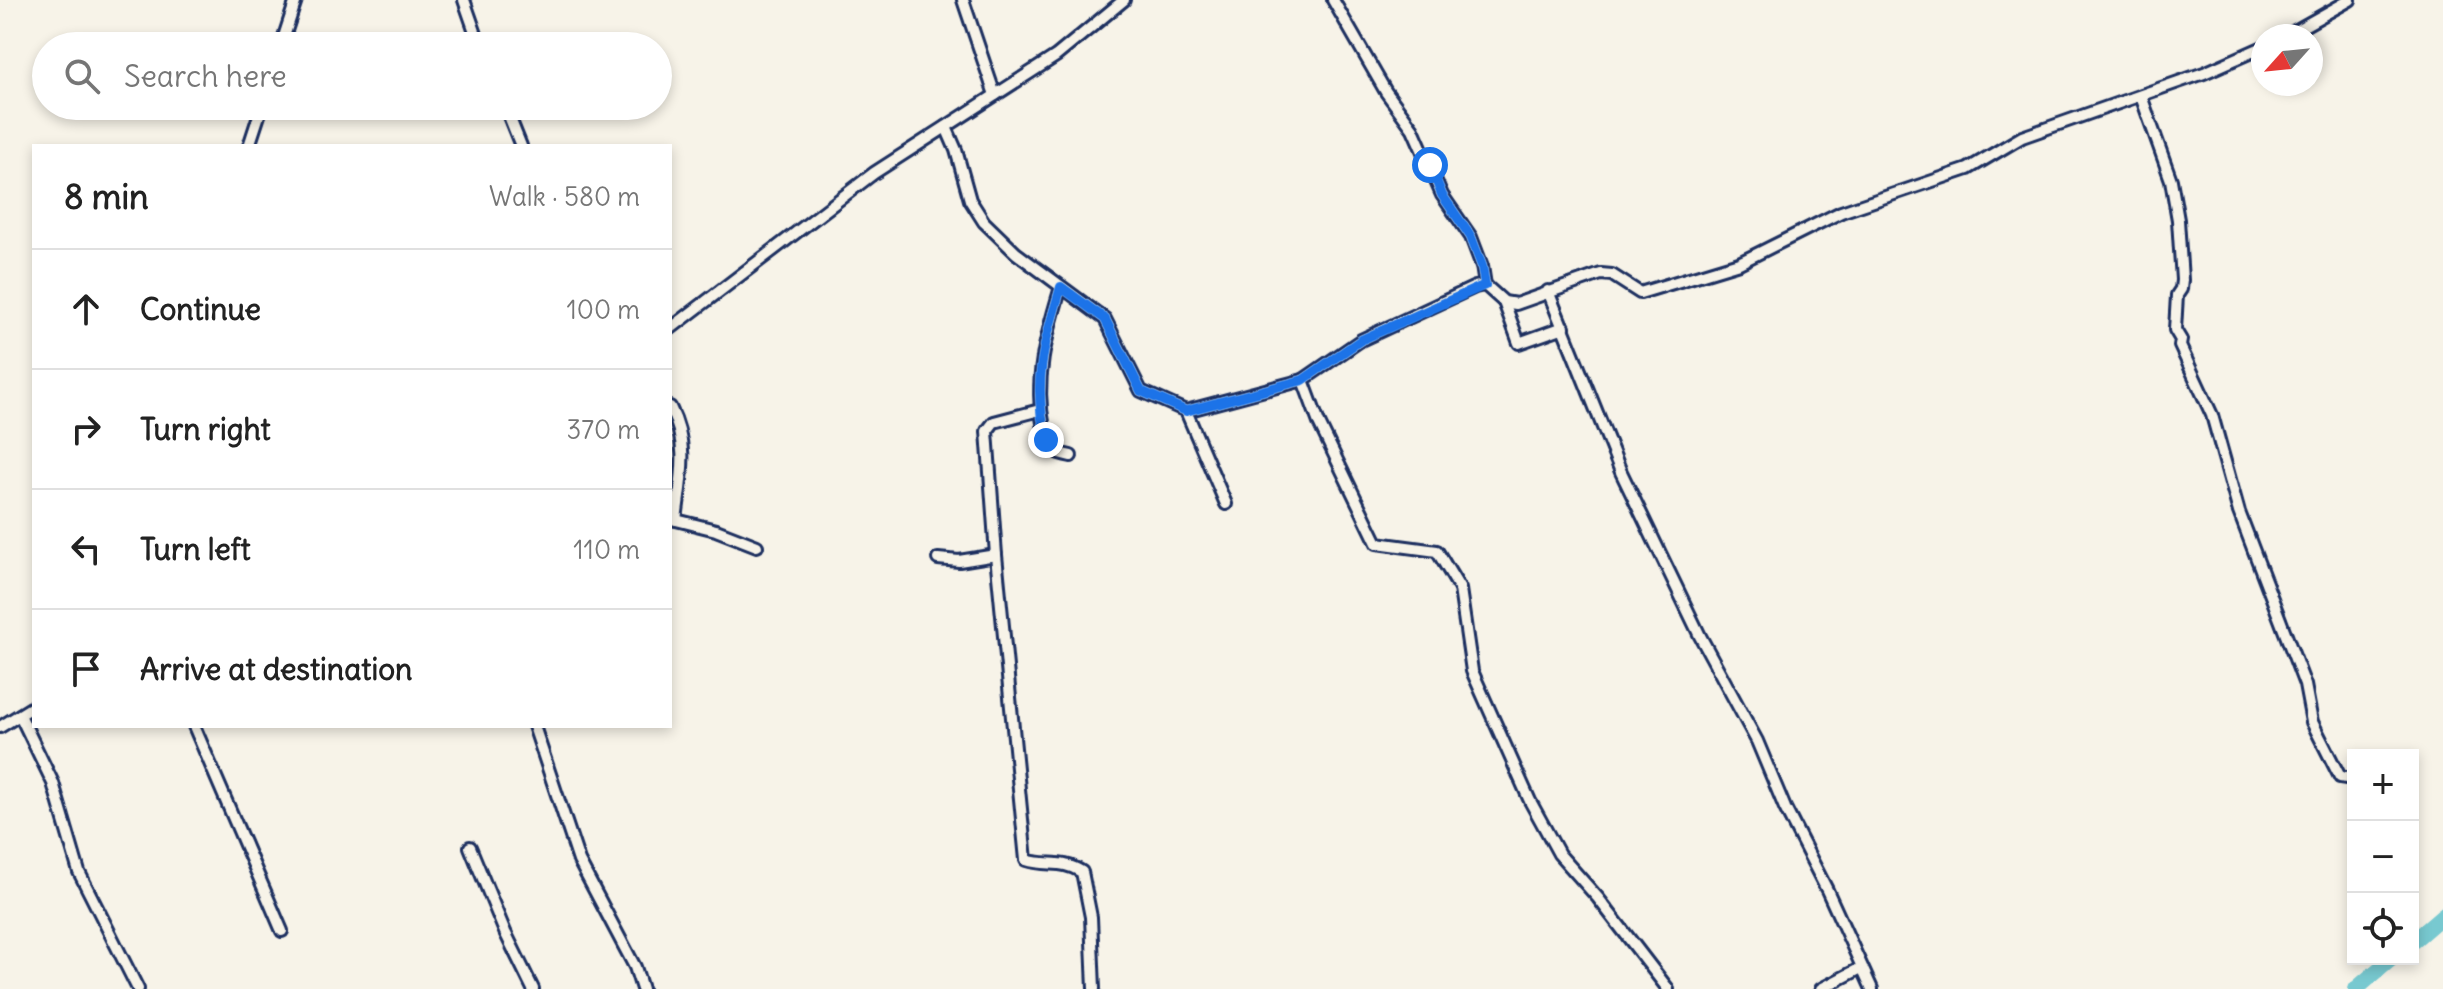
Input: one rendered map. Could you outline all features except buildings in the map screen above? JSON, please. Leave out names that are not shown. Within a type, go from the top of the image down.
[{"type":"street","points":[[286,32],[296,0]]},
{"type":"street","points":[[464,0],[475,32]]},
{"type":"street","points":[[963,0],[995,95]]},
{"type":"street","points":[[672,327],[874,173],[1056,56],[1124,0]]},
{"type":"street","points":[[1333,0],[1386,92],[1413,129],[1442,195],[1471,237],[1482,266],[1485,285],[1504,302],[1519,343],[1564,327]]},
{"type":"street","points":[[2307,24],[2350,0]]},
{"type":"street","points":[[1504,302],[1516,304],[1601,274],[1612,275],[1640,293],[1704,275],[1739,263],[1841,212],[1968,169],[2022,137],[2141,96],[2251,52]]},
{"type":"street","points":[[2141,96],[2171,180],[2178,220],[2182,280],[2177,295],[2175,330],[2212,415],[2239,512],[2305,685],[2312,722],[2340,777],[2347,778]]},
{"type":"street","points":[[250,144],[257,120]]},
{"type":"street","points":[[511,120],[520,144]]},
{"type":"street","points":[[946,127],[970,200],[984,222],[1016,253],[1105,319],[1141,391],[1186,411],[1303,380],[1361,340],[1485,285]]},
{"type":"street","points":[[1061,287],[1042,353],[1040,410],[1046,440],[1053,450],[1071,456]]},
{"type":"street","points":[[1548,291],[1621,472],[1700,636],[1757,741],[1785,808],[1872,989]]},
{"type":"street","points":[[1303,380],[1325,436],[1377,543],[1437,551],[1460,589],[1472,671],[1530,801],[1559,854],[1598,898],[1668,989]]},
{"type":"street","points":[[1040,410],[994,422],[987,431],[996,555],[1026,860],[1070,864],[1082,872],[1091,917],[1094,989]]},
{"type":"street","points":[[672,411],[680,428],[684,455],[673,519],[716,530],[757,546]]},
{"type":"street","points":[[1186,411],[1226,504]]},
{"type":"street","points":[[938,559],[959,561],[996,555]]},
{"type":"street","points":[[0,727],[32,707]]},
{"type":"street","points":[[20,715],[53,783],[79,872],[138,989]]},
{"type":"street","points":[[195,728],[282,931]]},
{"type":"street","points":[[535,728],[579,861],[635,967],[642,989]]},
{"type":"street","points":[[470,847],[505,932],[533,989]]},
{"type":"street","points":[[1821,989],[1861,968]]},
{"type":"waterway","points":[[2419,936],[2443,915]]},
{"type":"waterway","points":[[2356,989],[2384,965]]},
{"type":"route","points":[[1046,440],[1040,410],[1042,353],[1061,287],[1105,319],[1141,391],[1186,411],[1303,380],[1361,340],[1485,285],[1482,266],[1471,237],[1442,195],[1430,165]]}]
